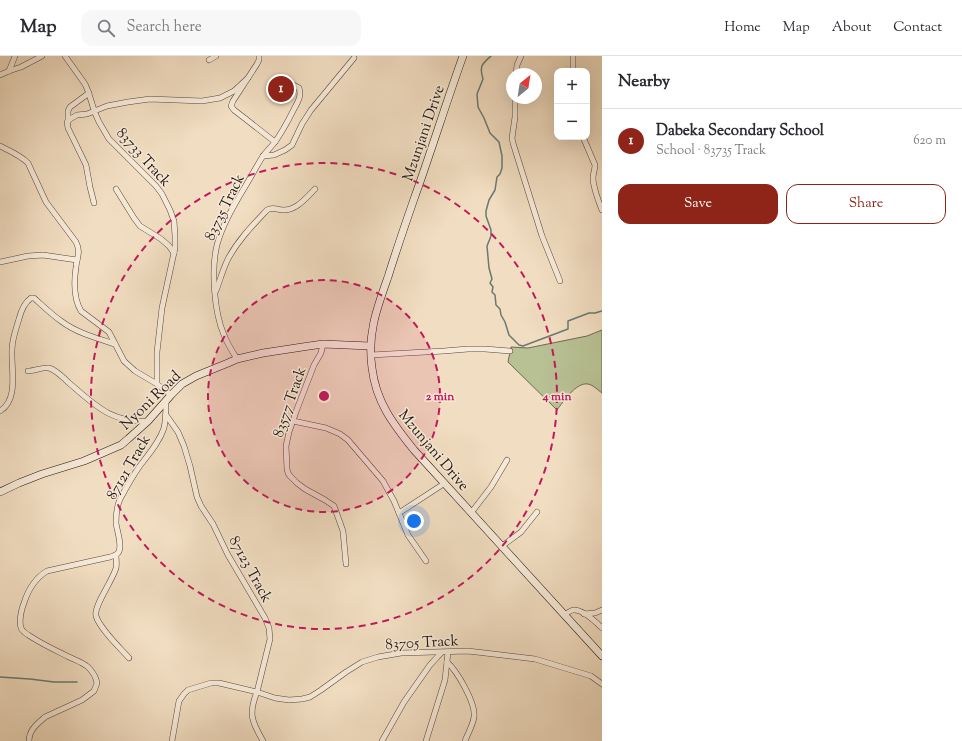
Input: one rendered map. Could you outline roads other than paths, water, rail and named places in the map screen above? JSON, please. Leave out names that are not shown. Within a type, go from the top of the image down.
[{"type":"main road","name":"Mzunjani Drive","points":[[463,56],[375,315],[370,346],[374,380],[379,398],[399,432],[602,656]]},
{"type":"main road","name":"Nyoni Road","points":[[0,492],[42,474],[84,461],[121,445],[148,421],[168,397],[182,384],[190,379],[237,359],[263,353],[323,344],[370,346]]},
{"type":"street","points":[[9,71],[15,56]]},
{"type":"street","points":[[0,75],[21,67],[42,56]]},
{"type":"street","name":"83733 Track","points":[[65,56],[85,84],[99,122],[110,139],[156,186],[167,201],[175,226],[174,253],[162,308],[157,352],[157,384]]},
{"type":"street","points":[[209,60],[216,56]]},
{"type":"street","points":[[259,56],[257,64],[231,106],[275,142]]},
{"type":"street","points":[[517,68],[521,56]]},
{"type":"street","points":[[573,56],[573,68]]},
{"type":"street","points":[[263,156],[274,155],[292,145],[302,124],[311,110],[354,58]]},
{"type":"street","points":[[68,122],[73,117],[87,114],[107,106],[150,99],[202,101],[220,98],[234,91],[248,78]]},
{"type":"street","name":"83735 Track","points":[[237,359],[221,328],[215,294],[214,265],[217,246],[220,236],[239,198],[263,156],[275,142],[288,121],[301,94],[299,88],[288,82]]},
{"type":"street","points":[[89,93],[70,107],[68,111],[68,128],[86,165],[94,202]]},
{"type":"street","points":[[515,104],[512,138],[513,143],[542,236],[560,282]]},
{"type":"street","points":[[584,140],[595,165],[593,179],[602,210]]},
{"type":"street","points":[[0,146],[15,153],[28,163],[46,202],[76,242],[79,249],[75,288],[79,308],[109,332],[124,361],[136,371],[157,384],[168,397]]},
{"type":"street","points":[[116,189],[140,226],[161,239],[174,253]]},
{"type":"street","points":[[215,294],[225,265],[234,248],[267,210],[272,208],[283,210],[294,208],[314,189]]},
{"type":"street","points":[[0,262],[28,256],[43,255],[77,260]]},
{"type":"street","points":[[0,411],[6,407],[10,400],[13,386],[13,340],[22,309],[31,298],[34,298],[52,315],[72,328],[87,335],[115,344]]},
{"type":"street","name":"83577 Track","points":[[323,344],[321,353],[314,365],[292,421],[286,446],[287,469],[288,473],[294,480],[305,489],[334,506],[343,531],[346,564]]},
{"type":"street","points":[[370,354],[468,349],[510,351]]},
{"type":"street","points":[[28,371],[51,368],[96,405],[111,414],[124,420],[148,421]]},
{"type":"street","name":"87121 Track","points":[[129,658],[101,625],[96,617],[96,612],[98,604],[110,584],[115,571],[116,555],[120,548],[116,512],[120,500],[136,471],[158,441],[164,428],[168,397]]},
{"type":"street","name":"87123 Track","points":[[166,415],[178,432],[184,446],[201,506],[213,524],[228,556],[265,618],[269,628],[270,642],[252,706],[255,727],[263,741]]},
{"type":"street","points":[[292,421],[326,428],[340,434],[348,440],[383,481],[408,535],[426,561]]},
{"type":"street","points":[[472,513],[491,487],[507,460]]},
{"type":"street","points":[[399,513],[445,483]]},
{"type":"street","points":[[502,546],[521,532],[537,512]]},
{"type":"street","points":[[29,741],[30,734],[40,721],[51,714],[82,700],[94,691],[97,683],[93,673],[82,663],[41,643],[23,631],[20,623],[21,614],[28,592],[38,577],[46,571],[116,555]]},
{"type":"street","points":[[564,615],[573,610],[579,611],[602,628]]},
{"type":"street","points":[[584,614],[602,610]]},
{"type":"street","points":[[426,741],[445,680],[448,652]]},
{"type":"street","name":"83705 Track","points":[[172,741],[179,701],[188,690],[220,683],[268,696],[297,700],[306,698],[322,690],[356,665],[371,658],[401,653],[468,652],[535,659],[591,676],[602,684]]},
{"type":"street","points":[[382,741],[404,702],[430,665],[441,653]]},
{"type":"street","points":[[447,662],[463,684],[474,713],[465,741]]},
{"type":"waterway","points":[[491,56],[485,61],[481,68],[483,79],[477,94],[478,107],[490,133],[499,142],[502,156],[502,168],[497,177],[495,190],[489,200],[486,211],[486,216],[491,230],[491,236],[487,246],[489,268],[492,279],[490,283],[493,287],[492,292],[495,295],[496,305],[500,309],[509,335],[519,345],[523,346],[568,329],[568,321],[589,313],[602,311]]},
{"type":"waterway","points":[[0,677],[54,682],[77,682]]},
{"type":"place","name":"Dabeka Secondary School","points":[[281,89]]}]
